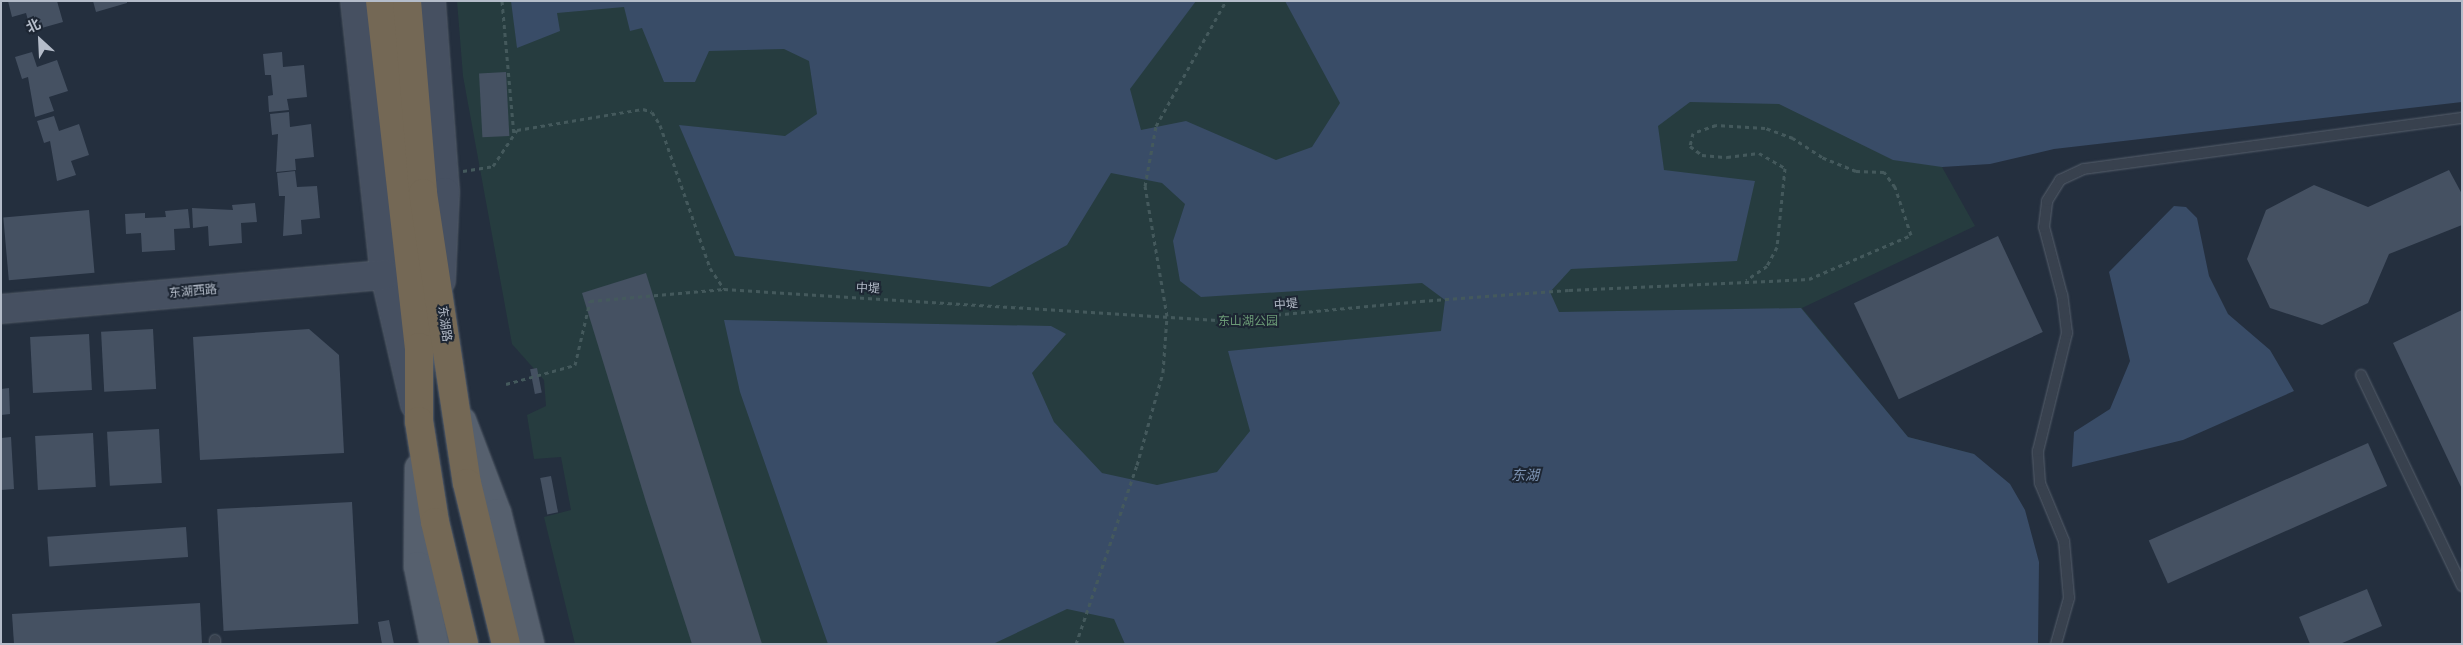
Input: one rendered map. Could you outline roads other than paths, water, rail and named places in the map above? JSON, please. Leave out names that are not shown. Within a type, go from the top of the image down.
[{"type":"highway","points":[[380,1],[419,347],[419,421],[435,522],[464,644]]},
{"type":"highway","name":"东湖路","points":[[407,1],[423,193],[440,295],[467,483],[506,644]]},
{"type":"main road","points":[[354,1],[385,274],[419,421],[418,566],[434,644]]},
{"type":"main road","points":[[431,1],[445,192],[446,231],[440,295]]},
{"type":"main road","name":"东湖西路","points":[[1,309],[385,274]]},
{"type":"main road","points":[[456,410],[481,464],[497,513],[530,644]]},
{"type":"lane","points":[[2056,644],[2069,598],[2065,551],[2040,483],[2038,451],[2067,333],[2062,295],[2044,227],[2047,201],[2060,180],[2084,169],[2462,118]]},
{"type":"lane","points":[[2361,374],[2462,586]]},
{"type":"water","name":"东湖","points":[[511,1],[1196,1],[1130,89],[1141,130],[1186,121],[1276,160],[1312,147],[1340,103],[1285,1],[2462,1],[2462,102],[2054,149],[1990,164],[1942,167],[1893,160],[1779,104],[1690,102],[1658,126],[1664,170],[1755,181],[1737,261],[1571,269],[1550,292],[1559,312],[1801,308],[1908,437],[1974,454],[2010,484],[2025,510],[2039,562],[2038,644],[1125,644],[1114,619],[1067,609],[993,644],[828,644],[740,392],[724,320],[1051,326],[1066,334],[1032,373],[1054,422],[1102,473],[1157,485],[1217,472],[1250,431],[1228,351],[1441,331],[1445,300],[1422,283],[1201,297],[1180,281],[1173,241],[1185,204],[1162,183],[1111,173],[1067,245],[990,287],[735,256],[679,125],[785,136],[817,114],[809,61],[784,49],[709,51],[695,82],[664,82],[642,28],[630,31],[624,7],[557,13],[560,31],[517,48]]},
{"type":"water","points":[[2174,206],[2186,207],[2197,218],[2209,276],[2228,314],[2270,350],[2294,391],[2183,440],[2072,467],[2074,432],[2110,409],[2130,361],[2109,272]]},
{"type":"park label","name":"东山湖公园","points":[[1248,322]]}]
